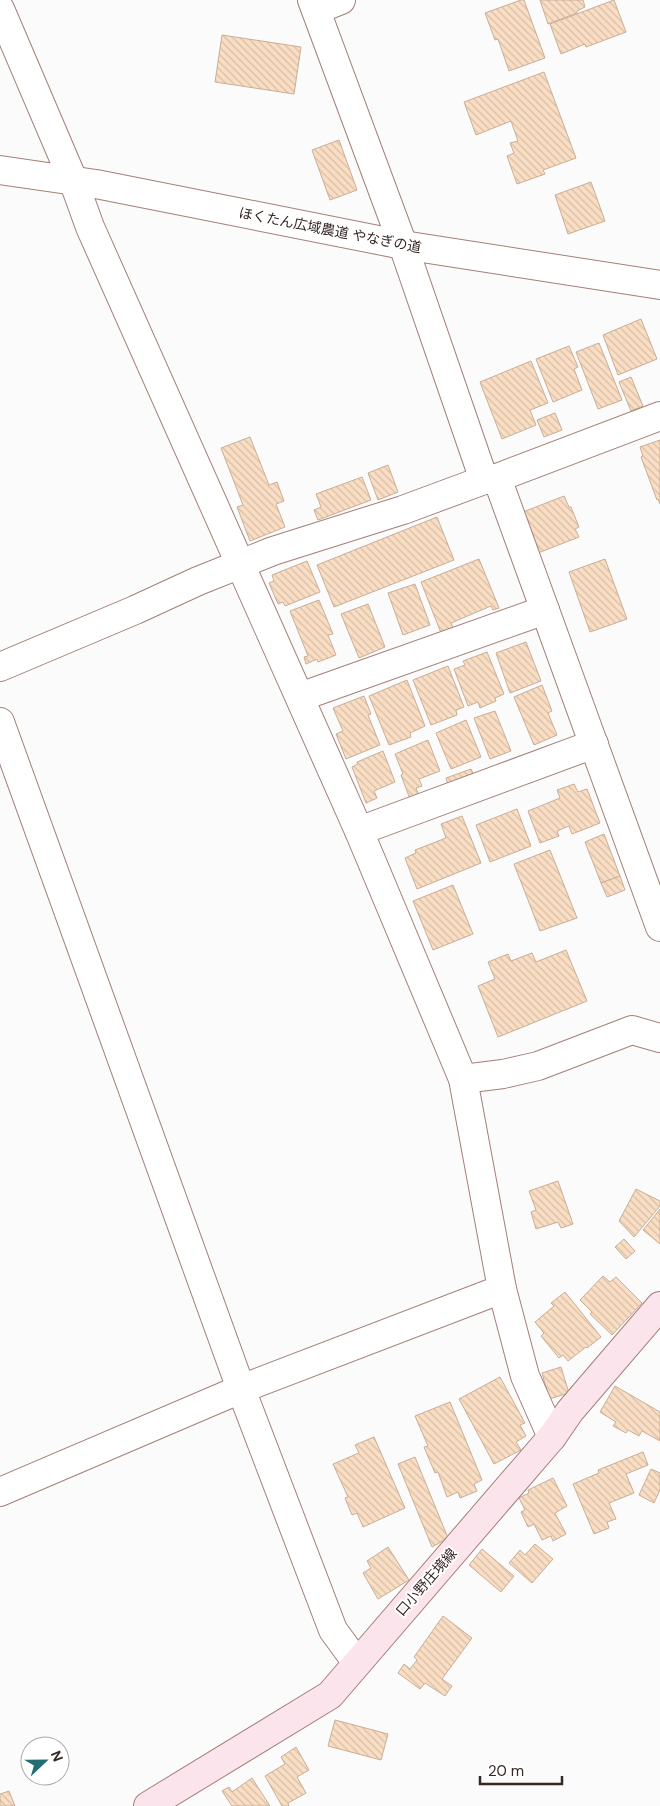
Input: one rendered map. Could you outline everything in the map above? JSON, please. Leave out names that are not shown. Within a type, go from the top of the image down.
[{"type":"main road","name":"口小野庄境線","points":[[148,1806],[330,1695],[552,1437],[570,1412],[660,1306]]},
{"type":"street","points":[[323,3],[403,245],[490,479],[545,610],[660,927]]},
{"type":"street","points":[[0,9],[73,180],[90,227],[359,830],[463,1080],[502,1289],[525,1376],[552,1437]]},
{"type":"street","name":"ほくたん広域農道 やなぎの道","points":[[0,170],[73,180],[403,245],[660,285]]},
{"type":"street","points":[[0,666],[273,551],[404,510],[660,416]]},
{"type":"street","points":[[300,697],[545,610]]},
{"type":"street","points":[[0,722],[241,1389],[333,1630],[357,1663]]},
{"type":"street","points":[[359,830],[594,744]]},
{"type":"street","points":[[463,1080],[538,1066],[632,1030],[660,1038]]},
{"type":"street","points":[[0,1492],[241,1389],[502,1289]]},
{"type":"building","points":[[524,0],[545,58],[509,71],[498,39],[495,40],[485,13]]},
{"type":"building","points":[[540,0],[583,0],[585,7],[577,11],[577,13],[548,24]]},
{"type":"building","points":[[614,0],[626,32],[586,47],[585,44],[561,54],[550,24]]},
{"type":"building","points":[[222,35],[301,47],[294,94],[215,82]]},
{"type":"building","points":[[544,72],[576,158],[543,170],[545,174],[517,184],[507,156],[514,153],[510,143],[518,141],[511,121],[476,135],[464,102]]},
{"type":"building","points":[[339,140],[357,190],[330,200],[312,150]]},
{"type":"building","points":[[591,182],[605,221],[568,234],[555,195]]},
{"type":"building","points":[[641,319],[657,359],[618,375],[603,335]]},
{"type":"building","points":[[599,343],[622,400],[598,409],[576,352]]},
{"type":"building","points":[[569,346],[578,367],[574,369],[582,390],[553,402],[536,359]]},
{"type":"building","points":[[531,361],[548,403],[530,410],[536,425],[502,439],[480,382]]},
{"type":"building","points":[[631,377],[643,406],[631,411],[619,382]]},
{"type":"building","points":[[555,413],[562,430],[544,437],[537,420]]},
{"type":"building","points":[[250,437],[269,485],[277,482],[284,501],[276,504],[285,527],[250,541],[237,507],[243,505],[221,448]]},
{"type":"building","points":[[660,440],[660,504],[641,457],[643,456],[640,447]]},
{"type":"building","points":[[388,465],[398,492],[378,500],[368,473]]},
{"type":"building","points":[[362,477],[371,500],[318,520],[314,510],[321,507],[316,494]]},
{"type":"building","points":[[564,496],[569,507],[571,507],[579,527],[575,529],[579,537],[538,553],[523,512]]},
{"type":"building","points":[[437,517],[454,560],[334,607],[317,565]]},
{"type":"building","points":[[479,559],[499,608],[493,610],[491,606],[451,623],[453,628],[441,633],[421,582]]},
{"type":"building","points":[[605,559],[627,619],[590,632],[569,572]]},
{"type":"building","points":[[307,561],[320,592],[285,606],[283,602],[278,604],[269,583],[274,581],[272,575]]},
{"type":"building","points":[[415,584],[430,625],[403,635],[388,593]]},
{"type":"building","points":[[319,600],[333,634],[328,635],[336,655],[318,662],[317,659],[306,664],[304,657],[308,656],[290,611]]},
{"type":"building","points":[[368,604],[385,647],[359,658],[341,614]]},
{"type":"building","points":[[526,642],[541,681],[510,693],[496,653]]},
{"type":"building","points":[[487,652],[504,694],[495,698],[496,701],[480,708],[478,702],[468,706],[454,669],[465,665],[463,661]]},
{"type":"building","points":[[448,666],[464,707],[456,710],[457,715],[431,725],[413,680]]},
{"type":"building","points":[[407,680],[425,726],[410,733],[411,737],[389,745],[369,696]]},
{"type":"building","points":[[542,685],[552,711],[548,713],[557,735],[534,745],[514,697]]},
{"type":"building","points":[[364,696],[371,714],[368,715],[380,745],[346,759],[336,734],[343,731],[333,708]]},
{"type":"building","points":[[495,711],[511,751],[490,759],[474,718]]},
{"type":"building","points":[[466,720],[481,757],[451,769],[436,733]]},
{"type":"building","points":[[428,740],[440,771],[419,779],[422,786],[416,788],[419,796],[410,799],[395,754]]},
{"type":"building","points":[[383,751],[395,782],[374,791],[377,798],[366,803],[352,767],[358,764],[357,762]]},
{"type":"building","points":[[471,769],[474,775],[448,785],[446,778]]},
{"type":"building","points":[[574,784],[578,792],[587,789],[600,823],[572,834],[569,826],[557,831],[559,836],[540,843],[528,811],[560,798],[557,790]]},
{"type":"building","points":[[517,809],[531,846],[490,862],[476,825]]},
{"type":"building","points":[[462,816],[481,863],[417,889],[405,858],[416,853],[415,850],[446,838],[441,824]]},
{"type":"building","points":[[604,834],[620,876],[601,883],[585,842]]},
{"type":"building","points":[[550,850],[577,918],[540,931],[514,864]]},
{"type":"building","points":[[620,876],[625,890],[607,897],[601,883]]},
{"type":"building","points":[[453,885],[473,934],[433,950],[413,901]]},
{"type":"building","points":[[566,950],[587,1001],[498,1037],[478,986],[495,979],[488,962],[508,954],[511,961],[532,953],[536,962]]},
{"type":"building","points":[[558,1181],[573,1224],[561,1228],[558,1222],[536,1229],[531,1212],[536,1210],[529,1191]]},
{"type":"building","points":[[636,1189],[660,1201],[660,1206],[634,1237],[619,1221]]},
{"type":"building","points":[[660,1209],[660,1244],[643,1230]]},
{"type":"building","points":[[624,1239],[635,1251],[626,1259],[615,1247]]},
{"type":"building","points":[[603,1276],[610,1282],[616,1277],[642,1303],[612,1335],[590,1314],[592,1312],[580,1300]]},
{"type":"building","points":[[565,1292],[601,1337],[568,1361],[563,1355],[559,1358],[541,1336],[544,1333],[535,1322],[554,1306],[551,1303]]},
{"type":"building","points":[[561,1367],[569,1393],[549,1399],[542,1373]]},
{"type":"building","points":[[500,1377],[525,1423],[520,1425],[526,1436],[516,1442],[521,1450],[494,1464],[459,1399]]},
{"type":"building","points":[[615,1386],[660,1412],[660,1441],[642,1431],[639,1436],[628,1430],[626,1433],[613,1426],[616,1422],[600,1412]]},
{"type":"building","points":[[450,1402],[482,1480],[474,1484],[477,1491],[460,1498],[458,1492],[447,1497],[438,1472],[435,1473],[424,1447],[428,1446],[415,1416]]},
{"type":"building","points":[[374,1437],[405,1508],[363,1527],[357,1513],[352,1515],[345,1498],[348,1497],[333,1464],[359,1453],[355,1445]]},
{"type":"building","points":[[643,1452],[648,1465],[626,1474],[634,1493],[609,1503],[616,1519],[607,1522],[609,1528],[594,1534],[573,1484],[599,1473],[598,1470]]},
{"type":"building","points":[[415,1457],[448,1538],[432,1547],[398,1464]]},
{"type":"building","points":[[651,1469],[660,1473],[660,1490],[654,1503],[639,1495]]},
{"type":"building","points":[[553,1478],[567,1506],[555,1513],[566,1534],[553,1541],[551,1536],[542,1540],[534,1524],[528,1527],[521,1512],[525,1510],[519,1498],[529,1493],[528,1490]]},
{"type":"building","points":[[535,1544],[553,1559],[532,1583],[509,1563],[520,1550],[525,1555]]},
{"type":"building","points":[[388,1547],[409,1580],[378,1599],[363,1573],[371,1568],[367,1561]]},
{"type":"building","points":[[482,1549],[514,1576],[501,1592],[469,1565]]},
{"type":"building","points":[[443,1616],[472,1638],[442,1679],[452,1686],[445,1696],[425,1683],[420,1689],[398,1673],[404,1664],[410,1669],[417,1660],[414,1657]]},
{"type":"building","points":[[335,1720],[388,1734],[381,1760],[328,1746]]},
{"type":"building","points":[[296,1747],[309,1770],[297,1777],[306,1793],[288,1803],[289,1806],[282,1806],[265,1776],[285,1764],[281,1757]]},
{"type":"building","points":[[252,1778],[270,1806],[232,1806],[222,1791],[229,1787],[232,1792]]},
{"type":"building","points":[[9,1791],[15,1806],[0,1806],[0,1794]]}]
